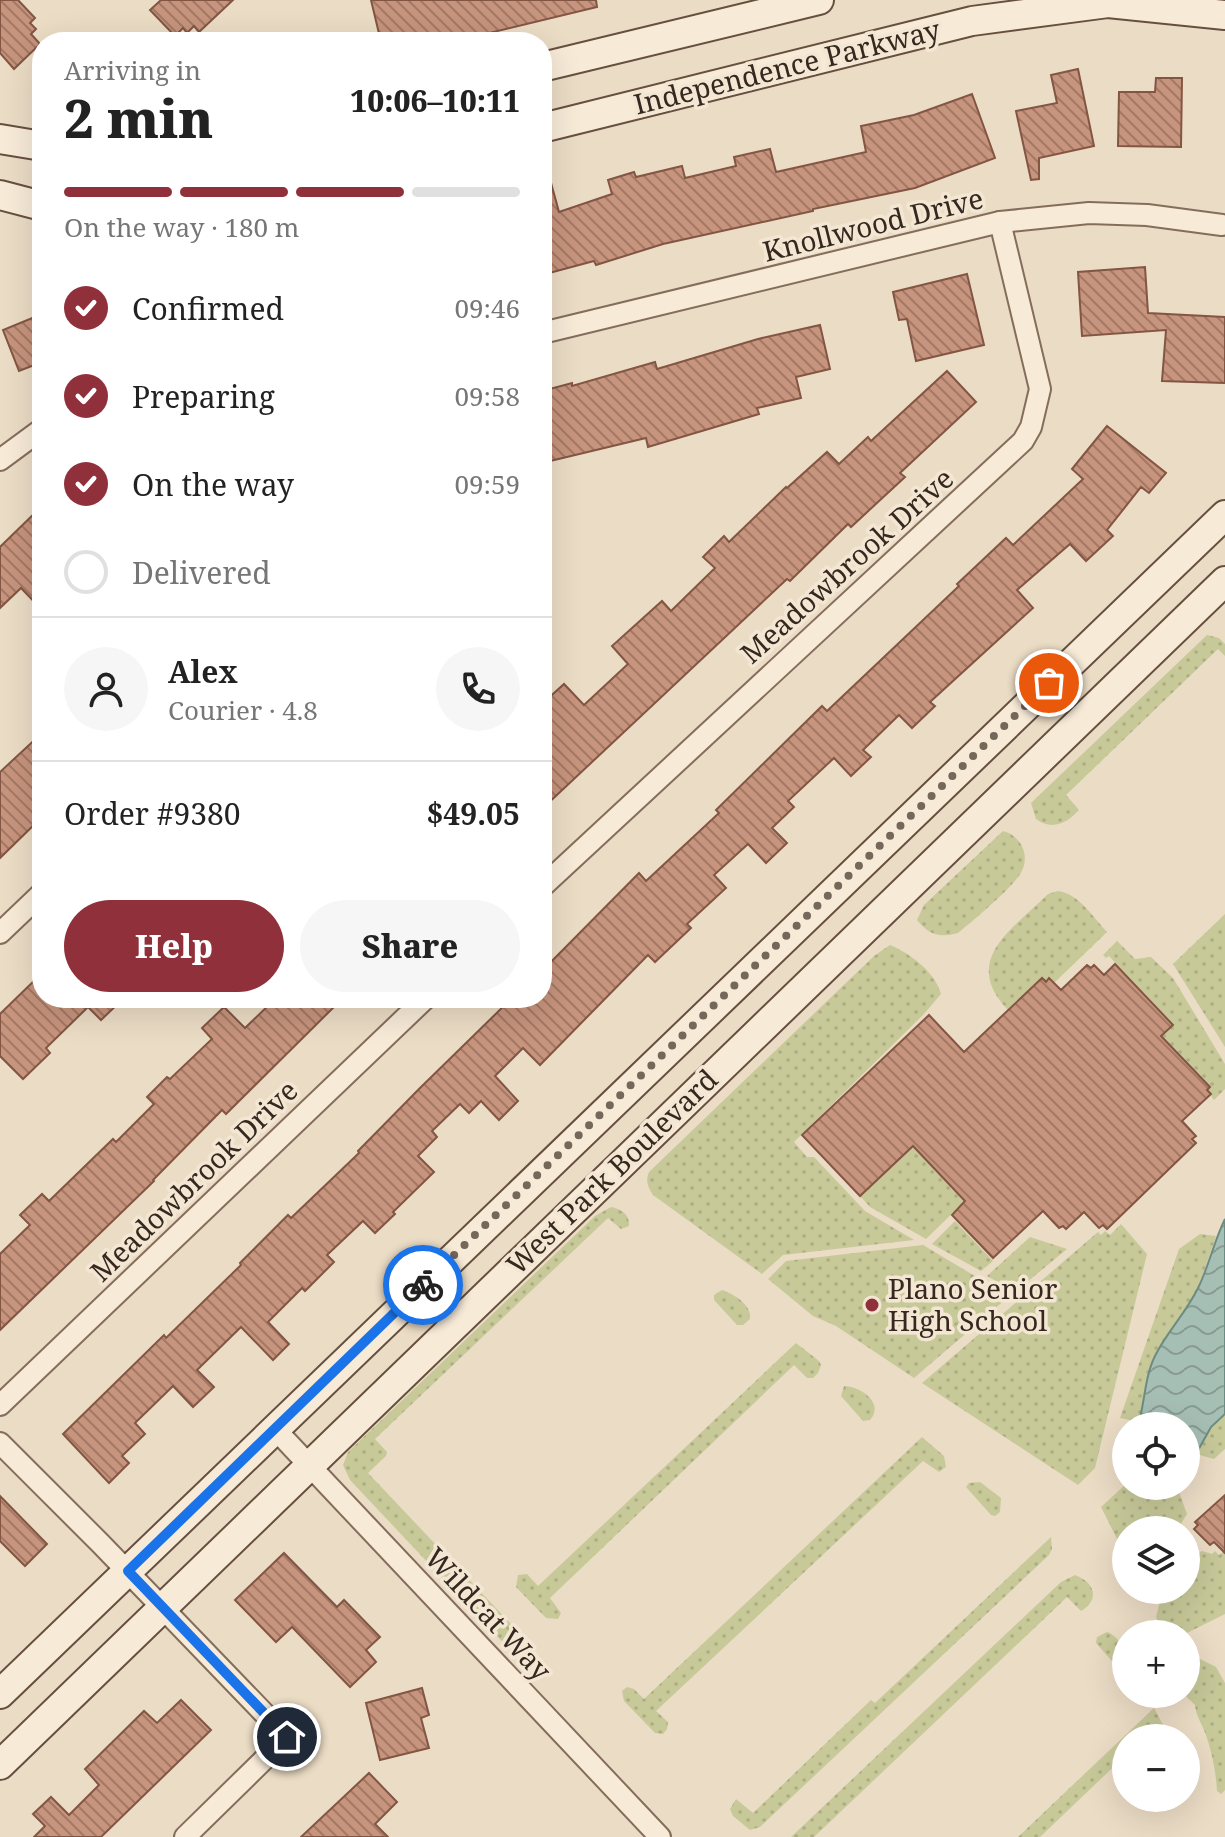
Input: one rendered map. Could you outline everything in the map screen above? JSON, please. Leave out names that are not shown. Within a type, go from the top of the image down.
[{"type":"main road","name":"Independence Parkway","points":[[552,65],[819,0]]},
{"type":"main road","name":"Independence Parkway","points":[[552,126],[972,21],[1108,3],[1225,15]]},
{"type":"main road","points":[[0,139],[32,144]]},
{"type":"main road","points":[[0,195],[32,203]]},
{"type":"main road","name":"West Park Boulevard","points":[[0,1694],[1225,515]]},
{"type":"main road","name":"West Park Boulevard","points":[[0,1765],[1225,581]]},
{"type":"street","name":"Knollwood Drive","points":[[552,331],[1000,222],[1089,213],[1147,215],[1222,225]]},
{"type":"street","name":"Meadowbrook Drive","points":[[552,878],[1023,441],[1031,427],[1040,389],[1000,222]]},
{"type":"street","points":[[0,460],[32,436]]},
{"type":"street","points":[[0,933],[32,903]]},
{"type":"street","name":"Meadowbrook Drive","points":[[0,1405],[416,1008]]},
{"type":"street","name":"Wildcat Way","points":[[275,1429],[660,1837]]},
{"type":"street","points":[[0,1443],[287,1737],[185,1837]]},
{"type":"green space","points":[[1207,635],[1219,638],[1225,644],[1225,656],[1218,649],[1066,795],[1079,810],[1074,815],[1053,825],[1036,819],[1031,803]]},
{"type":"green space","points":[[1003,831],[1015,838],[1023,849],[1025,862],[1019,876],[958,933],[940,935],[926,929],[917,920],[924,905]]},
{"type":"green space","points":[[1058,891],[1079,901],[1107,932],[1054,983],[1042,978],[1008,1010],[995,992],[989,976],[990,961],[1007,933],[1048,894]]},
{"type":"green space","points":[[1225,914],[1225,1047],[1173,964]]},
{"type":"green space","points":[[1117,941],[1135,959],[1151,957],[1173,978],[1225,1064],[1225,1089],[1214,1100],[1207,1090],[1210,1087],[1161,1036],[1173,1024],[1109,956],[1106,958],[1103,955]]},
{"type":"green space","points":[[890,945],[921,965],[933,978],[941,994],[794,1142],[807,1157],[814,1157],[865,1211],[914,1240],[783,1255],[762,1274],[653,1195],[648,1184],[649,1172],[874,956]]},
{"type":"green space","points":[[913,1146],[965,1201],[926,1239],[870,1207],[860,1196]]},
{"type":"green space","points":[[611,1207],[624,1213],[629,1226],[621,1229],[608,1218],[375,1439],[387,1452],[368,1473],[528,1642],[527,1649],[513,1653],[350,1480],[343,1465],[348,1452],[595,1216]]},
{"type":"green space","points":[[955,1221],[993,1261],[981,1271],[932,1244]]},
{"type":"green space","points":[[1121,1224],[1147,1254],[1095,1468],[1078,1485],[922,1383],[1098,1232],[1101,1235],[1105,1231],[1110,1235]]},
{"type":"green space","points":[[1200,1234],[1216,1236],[1190,1302],[1152,1362],[1141,1412],[1122,1412],[1179,1249]]},
{"type":"green space","points":[[1030,1237],[1067,1249],[1015,1292],[987,1276]]},
{"type":"green space","points":[[923,1245],[1005,1294],[1006,1299],[914,1378],[836,1326],[813,1316],[768,1279],[786,1261]]},
{"type":"green space","points":[[722,1290],[737,1297],[748,1309],[750,1319],[743,1325],[737,1325],[714,1300],[714,1295]]},
{"type":"green space","points":[[796,1343],[819,1361],[818,1373],[813,1378],[807,1378],[794,1365],[550,1598],[561,1613],[558,1619],[546,1618],[516,1587],[518,1575],[527,1574],[538,1586]]},
{"type":"green space","points":[[844,1386],[863,1392],[873,1402],[874,1414],[870,1420],[863,1421],[841,1396]]},
{"type":"green space","points":[[1225,1414],[1225,1449],[1214,1459],[1200,1455],[1200,1447],[1211,1426]]},
{"type":"green space","points":[[922,1437],[944,1456],[946,1467],[939,1472],[923,1461],[656,1711],[668,1722],[663,1734],[655,1733],[624,1701],[622,1691],[627,1687],[634,1689],[644,1699]]},
{"type":"green space","points":[[980,1482],[1001,1498],[1000,1512],[995,1516],[966,1487],[969,1483]]},
{"type":"green space","points":[[1112,1497],[1112,1500],[1182,1500],[1187,1514],[1112,1516],[1112,1529],[1101,1507]]},
{"type":"green space","points":[[1051,1537],[1049,1555],[760,1827],[750,1830],[733,1816],[730,1809],[736,1799],[753,1813],[871,1700],[875,1703]]},
{"type":"green space","points":[[1225,1550],[1225,1614],[1200,1626],[1200,1620],[1158,1620],[1159,1604],[1200,1604],[1200,1552],[1212,1554],[1215,1551],[1219,1555]]},
{"type":"green space","points":[[1075,1575],[1087,1582],[1093,1591],[1087,1606],[1081,1611],[1067,1597],[814,1837],[791,1837],[1061,1582]]},
{"type":"green space","points":[[1107,1632],[1112,1634],[1112,1661],[1096,1643],[1097,1637]]},
{"type":"green space","points":[[1200,1659],[1216,1667],[1225,1683],[1225,1790],[1221,1794],[1217,1791],[1210,1749],[1196,1708],[1200,1708]]},
{"type":"green space","points":[[1154,1708],[1163,1724],[1137,1724]]},
{"type":"green space","points":[[1112,1748],[1112,1768],[1040,1837],[1018,1837]]},
{"type":"water","points":[[1225,1219],[1225,1414],[1211,1427],[1200,1447],[1200,1412],[1141,1412],[1152,1364],[1198,1288]]},
{"type":"building","points":[[0,0],[18,0],[35,18],[30,23],[36,29],[31,34],[32,52],[14,69],[0,53]]},
{"type":"building","points":[[161,0],[233,0],[199,32],[194,26],[188,32],[183,28],[179,32],[171,32],[150,10]]},
{"type":"building","points":[[371,0],[596,0],[597,7],[493,32],[379,32]]},
{"type":"building","points":[[1078,69],[1094,146],[1039,158],[1039,179],[1031,180],[1016,111],[1057,103],[1051,75]]},
{"type":"building","points":[[1156,78],[1182,78],[1181,147],[1118,146],[1119,92],[1155,92]]},
{"type":"building","points":[[972,94],[995,158],[915,188],[663,244],[596,265],[594,261],[552,272],[552,187],[559,212],[612,194],[608,180],[634,172],[636,177],[682,166],[685,178],[736,166],[734,157],[770,149],[776,172],[866,152],[861,126],[914,115]]},
{"type":"building","points":[[1145,267],[1148,313],[1225,317],[1225,383],[1162,381],[1166,330],[1082,336],[1078,272]]},
{"type":"building","points":[[967,274],[984,345],[916,361],[907,319],[899,320],[893,292]]},
{"type":"building","points":[[32,318],[32,366],[19,371],[3,330]]},
{"type":"building","points":[[820,325],[830,369],[796,377],[801,398],[757,408],[759,414],[648,447],[646,438],[552,461],[552,388],[572,383],[572,386],[655,362],[657,369],[758,339]]},
{"type":"building","points":[[947,371],[976,402],[900,473],[905,477],[851,527],[848,524],[790,581],[787,579],[552,800],[552,695],[564,684],[584,705],[628,664],[612,646],[662,601],[671,611],[715,568],[703,557],[724,536],[729,542],[827,452],[839,464],[868,437],[871,441]]},
{"type":"building","points":[[1107,426],[1166,473],[1149,493],[1141,487],[1107,530],[1113,536],[1086,561],[1070,544],[1017,590],[1033,608],[930,702],[935,706],[912,728],[899,715],[863,750],[871,757],[851,776],[834,758],[788,801],[794,807],[772,828],[787,843],[766,863],[748,844],[714,875],[726,888],[687,924],[691,928],[655,962],[648,955],[540,1065],[523,1048],[495,1076],[518,1101],[499,1120],[481,1101],[469,1113],[460,1104],[432,1131],[437,1137],[418,1156],[434,1172],[375,1233],[363,1221],[327,1255],[334,1262],[268,1322],[289,1344],[273,1360],[241,1327],[197,1370],[214,1387],[193,1407],[173,1386],[135,1423],[145,1434],[122,1456],[129,1463],[109,1483],[63,1434],[241,1265],[288,1215],[291,1218],[359,1153],[502,1008],[552,1008],[552,961],[639,873],[646,881],[719,813],[716,810],[822,706],[827,711],[1006,538],[1013,545],[1083,479],[1072,469]]},
{"type":"building","points":[[32,516],[32,600],[21,588],[0,608],[0,547]]},
{"type":"building","points":[[32,742],[32,827],[0,858],[0,772]]},
{"type":"building","points":[[1115,964],[1173,1025],[1161,1036],[1210,1087],[1207,1090],[1211,1094],[1182,1121],[1196,1136],[1192,1139],[1196,1143],[1107,1229],[1103,1225],[1099,1228],[1084,1212],[1066,1229],[1063,1226],[1059,1228],[1043,1211],[993,1258],[952,1215],[965,1201],[913,1146],[860,1196],[802,1135],[929,1015],[964,1052],[1042,978],[1046,982],[1049,978],[1061,990],[1087,965],[1091,968],[1094,965],[1104,975]]},
{"type":"building","points":[[32,983],[32,1008],[87,1008],[46,1048],[50,1053],[23,1079],[0,1056],[0,1014]]},
{"type":"building","points":[[89,1008],[114,1008],[101,1020]]},
{"type":"building","points":[[223,1008],[245,1028],[266,1008],[333,1008],[226,1114],[222,1110],[154,1181],[0,1330],[0,1254],[30,1225],[20,1215],[42,1194],[49,1201],[154,1104],[147,1097],[212,1039],[202,1028]]},
{"type":"building","points":[[1225,1495],[1225,1553],[1214,1542],[1210,1545],[1200,1535],[1200,1518]]},
{"type":"building","points":[[0,1496],[47,1544],[25,1566],[0,1541]]},
{"type":"building","points":[[284,1553],[337,1607],[344,1600],[380,1637],[366,1650],[376,1662],[350,1687],[292,1627],[276,1642],[235,1600]]},
{"type":"building","points":[[422,1688],[429,1715],[421,1718],[429,1748],[380,1760],[366,1703]]},
{"type":"building","points":[[181,1700],[211,1730],[101,1837],[34,1837],[45,1826],[33,1814],[51,1797],[69,1815],[99,1785],[85,1769],[144,1711],[157,1723]]},
{"type":"building","points":[[369,1773],[397,1802],[375,1824],[388,1837],[301,1837]]},
{"type":"way so far","points":[[423,1285],[1049,683]]},
{"type":"place","name":"Plano Senior High School","points":[[872,1305]]},
{"type":"route","points":[[287,1737],[128,1571],[423,1285]]}]
